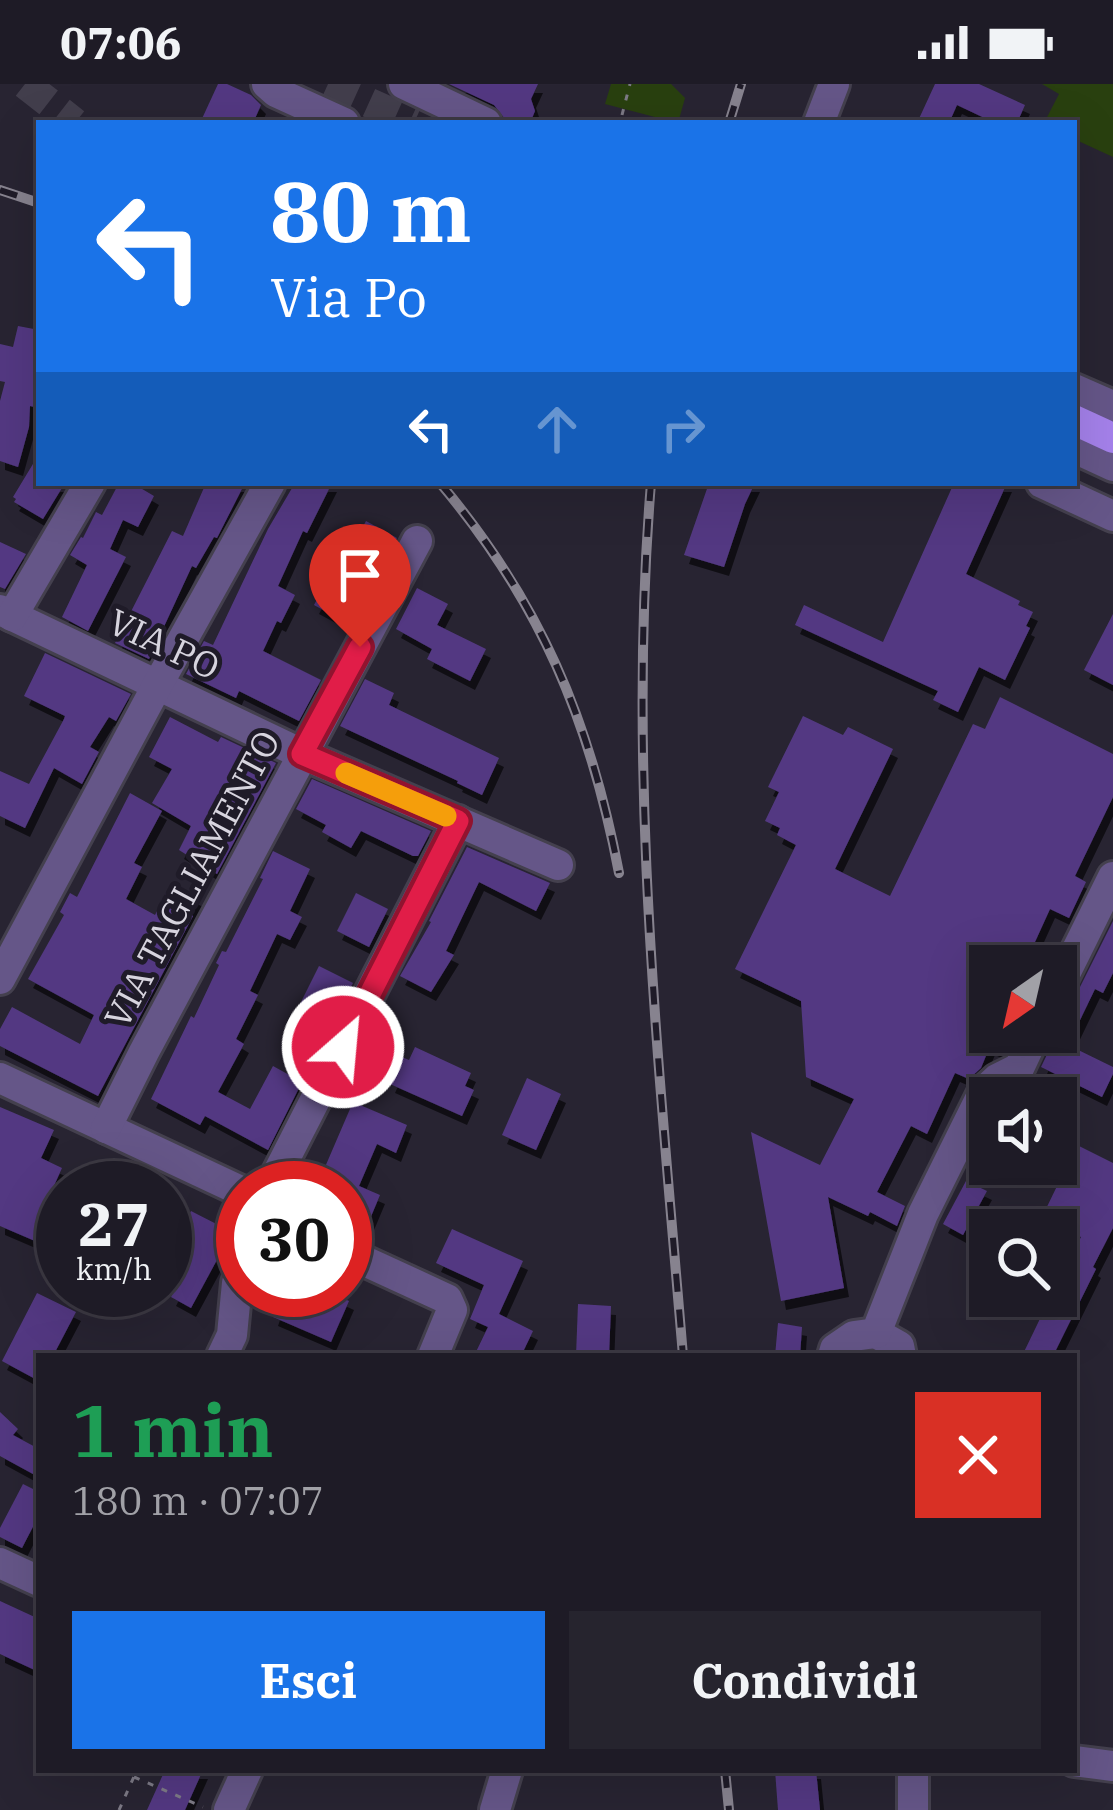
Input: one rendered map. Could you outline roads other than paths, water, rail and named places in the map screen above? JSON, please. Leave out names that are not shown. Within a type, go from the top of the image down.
[{"type":"main road","points":[[1077,421],[1113,437]]},
{"type":"street","points":[[267,84],[337,120]]},
{"type":"street","points":[[404,84],[480,120]]},
{"type":"street","points":[[820,120],[834,84]]},
{"type":"street","points":[[1077,390],[1113,406]]},
{"type":"street","points":[[1077,449],[1113,466]]},
{"type":"street","points":[[6,613],[89,486]]},
{"type":"street","points":[[0,979],[268,486]]},
{"type":"street","points":[[1048,486],[1113,516]]},
{"type":"street","name":"VIA TAGLIAMENTO","points":[[106,1128],[417,541]]},
{"type":"street","name":"VIA PO","points":[[6,613],[302,754],[559,865]]},
{"type":"street","points":[[284,1161],[458,821]]},
{"type":"street","points":[[1077,950],[1113,877]]},
{"type":"street","points":[[876,1333],[922,1214],[984,1091],[1019,1068],[1026,1053]]},
{"type":"street","points":[[0,1078],[216,1179]]},
{"type":"street","points":[[372,1264],[447,1299],[452,1310],[434,1353]]},
{"type":"street","points":[[223,1353],[234,1317]]},
{"type":"street","points":[[834,1353],[854,1336],[876,1333],[899,1346],[901,1353]]},
{"type":"street","points":[[0,1563],[36,1580]]},
{"type":"street","points":[[1077,1761],[1113,1766]]},
{"type":"street","points":[[229,1810],[246,1773]]},
{"type":"street","points":[[495,1810],[506,1773]]},
{"type":"street","points":[[913,1810],[914,1773]]},
{"type":"tunnel","points":[[25,84],[71,120]]},
{"type":"tunnel","points":[[328,84],[407,120]]},
{"type":"railway","points":[[730,120],[741,84]]},
{"type":"railway","points":[[0,190],[36,202]]},
{"type":"railway","points":[[442,486],[506,573],[556,665],[593,764],[619,873]]},
{"type":"railway","points":[[651,486],[644,592],[644,810],[656,1029],[683,1353]]},
{"type":"railway","points":[[725,1773],[729,1810]]}]
